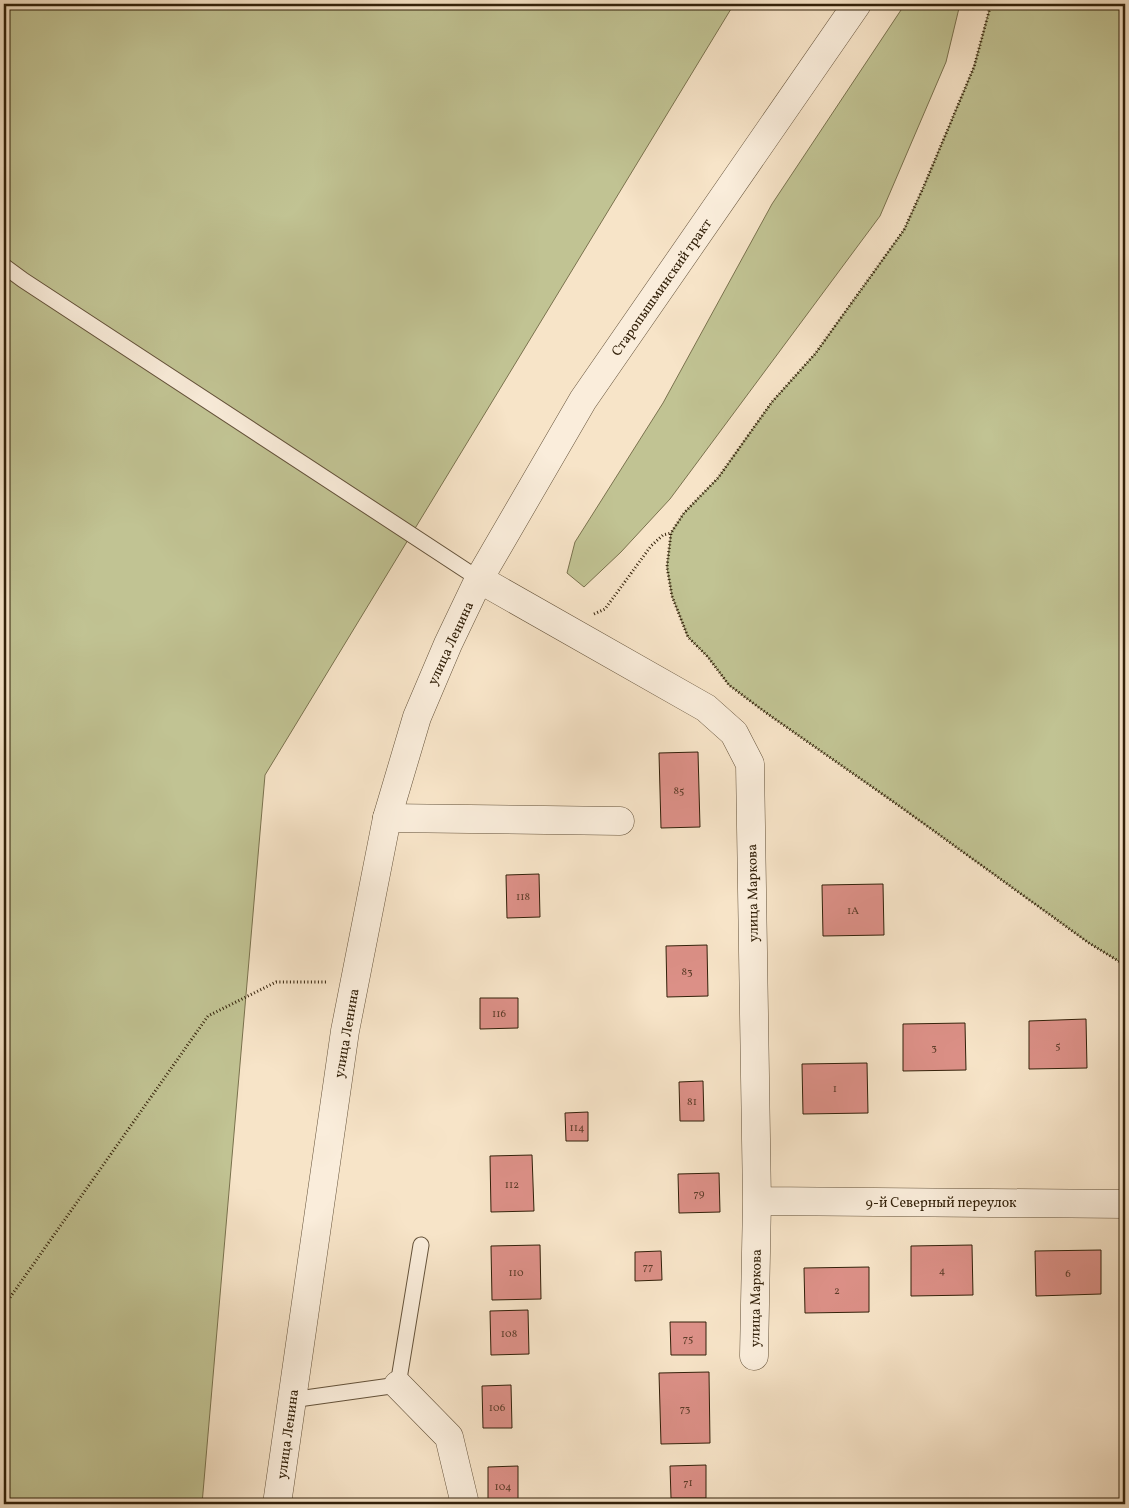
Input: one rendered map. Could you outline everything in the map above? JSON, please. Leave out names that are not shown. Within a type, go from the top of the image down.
[{"type":"street","name":"Старопышминский тракт","points":[[480,579],[583,400],[857,4]]},
{"type":"street","name":"улица Маркова","points":[[480,579],[706,708],[734,733],[750,764],[757,1201],[754,1356]]},
{"type":"street","name":"улица Ленина","points":[[277,1504],[345,1031],[387,818],[416,717],[448,644],[480,579]]},
{"type":"street","points":[[387,818],[620,821]]},
{"type":"street","name":"9-й Северный переулок","points":[[757,1201],[1125,1204]]},
{"type":"street","points":[[398,1385],[450,1437],[465,1504]]},
{"type":"lane","points":[[4,266],[48,297],[480,579]]},
{"type":"lane","points":[[292,1400],[398,1385],[421,1245]]},
{"type":"path","points":[[991,4],[974,67],[904,230],[815,354],[772,402],[718,478],[684,513],[671,533],[667,567],[672,596],[688,637],[708,657],[730,685],[1089,943],[1125,965]]},
{"type":"path","points":[[555,622],[583,620],[604,609],[651,546],[663,535],[671,533]]},
{"type":"path","points":[[4,1306],[208,1016],[276,982],[355,982]]},
{"type":"green space","points":[[4,4],[734,4],[265,775],[202,1504],[4,1504]]},
{"type":"green space","points":[[905,4],[960,4],[946,62],[880,216],[670,499],[621,552],[584,587],[567,573],[575,542],[663,403],[772,204]]},
{"type":"green space","points":[[991,4],[1125,4],[1125,965],[1089,943],[729,685],[708,657],[688,637],[672,596],[667,567],[671,533],[684,513],[718,478],[772,402],[815,354],[904,230],[974,67]]},
{"type":"building","points":[[698,752],[700,827],[661,828],[659,753]]},
{"type":"building","points":[[539,874],[540,917],[507,918],[506,875]]},
{"type":"building","points":[[883,884],[884,935],[823,936],[822,885]]},
{"type":"building","points":[[707,945],[708,996],[667,997],[666,946]]},
{"type":"building","points":[[480,998],[518,998],[518,1028],[480,1029]]},
{"type":"building","points":[[1086,1019],[1087,1068],[1029,1069],[1029,1021]]},
{"type":"building","points":[[965,1023],[966,1070],[903,1071],[903,1024]]},
{"type":"building","points":[[867,1063],[868,1113],[803,1114],[802,1064]]},
{"type":"building","points":[[703,1081],[704,1121],[680,1121],[679,1082]]},
{"type":"building","points":[[588,1112],[588,1141],[566,1141],[565,1113]]},
{"type":"building","points":[[532,1155],[534,1211],[491,1212],[490,1156]]},
{"type":"building","points":[[719,1173],[720,1212],[679,1213],[678,1174]]},
{"type":"building","points":[[540,1245],[541,1299],[492,1300],[491,1246]]},
{"type":"building","points":[[972,1245],[973,1295],[911,1296],[911,1246]]},
{"type":"building","points":[[1101,1250],[1101,1294],[1036,1296],[1035,1251]]},
{"type":"building","points":[[661,1251],[662,1280],[635,1281],[635,1252]]},
{"type":"building","points":[[869,1267],[869,1312],[805,1313],[804,1268]]},
{"type":"building","points":[[528,1310],[529,1354],[491,1355],[490,1311]]},
{"type":"building","points":[[670,1322],[706,1322],[706,1355],[671,1355]]},
{"type":"building","points":[[709,1372],[710,1443],[661,1444],[659,1373]]},
{"type":"building","points":[[511,1385],[512,1428],[483,1428],[482,1386]]},
{"type":"building","points":[[706,1465],[706,1498],[671,1498],[670,1466]]},
{"type":"building","points":[[518,1466],[518,1504],[488,1504],[488,1467]]}]
